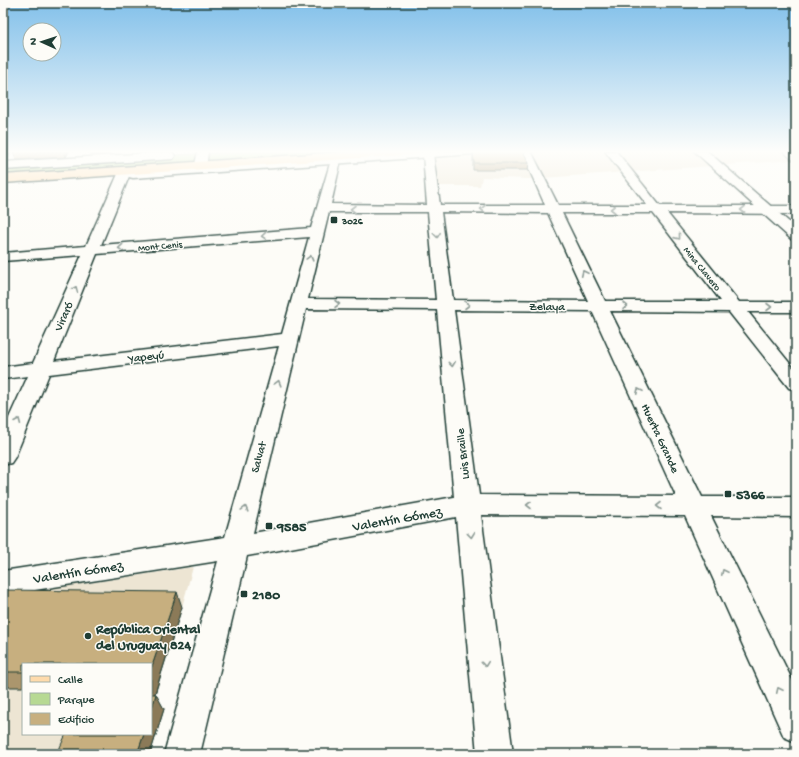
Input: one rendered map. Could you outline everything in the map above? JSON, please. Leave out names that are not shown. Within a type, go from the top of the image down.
[{"type":"main road","points":[[740,186],[796,236]]},
{"type":"street","name":"Viraró","points":[[3,457],[119,186]]},
{"type":"street","name":"Salvat","points":[[182,754],[329,186]]},
{"type":"street","name":"Luis Braille","points":[[429,186],[434,209],[495,754]]},
{"type":"street","name":"Huerta Grande","points":[[542,186],[796,725]]},
{"type":"street","name":"Mina Clavero","points":[[638,186],[796,384]]},
{"type":"street","points":[[323,208],[796,210]]},
{"type":"street","name":"Mont Cenis","points":[[3,257],[317,232]]},
{"type":"street","name":"Zelaya","points":[[298,304],[796,308]]},
{"type":"street","name":"Yapeyú","points":[[3,373],[289,339]]},
{"type":"street","name":"Valentín Gómez","points":[[3,583],[235,547],[467,505],[796,507]]},
{"type":"shaded area","name":"República Oriental del Uruguay 824","points":[[193,567],[152,703],[152,663],[22,663],[22,735],[152,735],[152,708],[164,709],[150,754],[3,754],[3,596]]},
{"type":"building","name":"República Oriental del Uruguay 824","points":[[3,590],[177,592],[152,666],[152,663],[22,663],[22,672],[3,672]]},
{"type":"building","points":[[152,694],[156,694],[152,708]]},
{"type":"building","points":[[66,735],[144,735],[137,754],[57,754]]},
{"type":"place","name":"3026","points":[[334,220]]},
{"type":"place","name":"5366","points":[[728,494]]},
{"type":"place","name":"9585","points":[[269,526]]},
{"type":"place","name":"2180","points":[[244,594]]},
{"type":"place","name":"República Oriental del Uruguay 824","points":[[88,636]]}]
